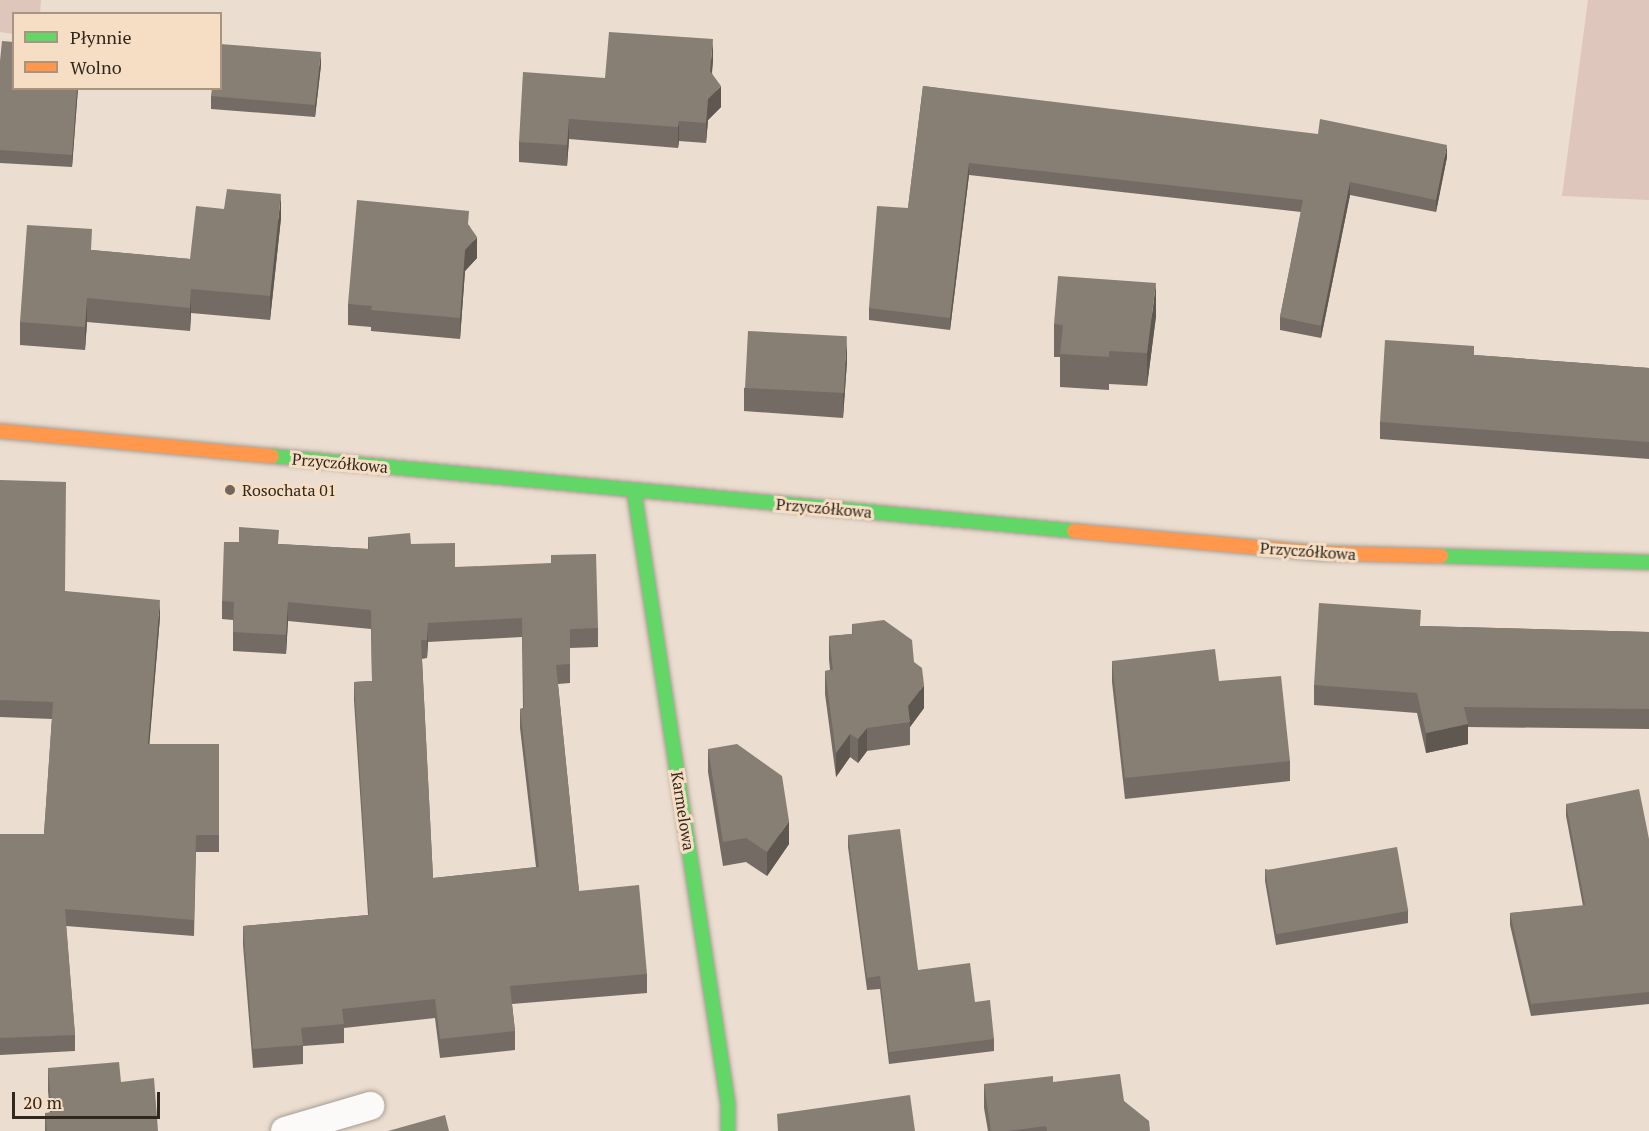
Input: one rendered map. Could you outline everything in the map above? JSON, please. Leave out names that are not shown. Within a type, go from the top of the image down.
[{"type":"street","name":"Przyczółkowa","points":[[0,431],[1320,553],[1649,562]]},
{"type":"street","name":"Karmelowa","points":[[634,491],[728,1104],[728,1131]]},
{"type":"lane","points":[[285,1131],[370,1106]]},
{"type":"shaded area","points":[[0,0],[41,0],[40,12],[12,12],[12,34],[0,32]]},
{"type":"shaded area","points":[[1588,0],[1649,0],[1649,200],[1562,196]]},
{"type":"building","points":[[609,32],[713,39],[710,71],[721,86],[708,99],[706,123],[679,121],[678,127],[569,119],[567,145],[519,142],[523,72],[605,78]]},
{"type":"building","points":[[2,41],[12,42],[12,90],[77,90],[72,155],[0,150]]},
{"type":"building","points":[[222,44],[321,52],[315,105],[211,96],[212,90],[222,90]]},
{"type":"building","points":[[923,86],[1318,134],[1320,119],[1447,145],[1436,200],[1350,182],[1321,326],[1280,317],[1303,200],[969,163],[950,318],[869,308],[877,206],[908,208]]},
{"type":"building","points":[[227,189],[281,194],[270,296],[191,289],[190,308],[87,298],[85,327],[20,322],[27,225],[92,229],[91,250],[190,259],[196,206],[224,209]]},
{"type":"building","points":[[357,200],[469,211],[468,224],[477,237],[465,250],[460,318],[371,310],[372,306],[348,304]]},
{"type":"building","points":[[1058,276],[1156,283],[1147,353],[1109,351],[1109,357],[1060,354],[1063,325],[1054,324]]},
{"type":"building","points":[[748,331],[847,336],[844,393],[745,388]]},
{"type":"building","points":[[1385,340],[1474,346],[1474,355],[1649,368],[1649,442],[1380,422]]},
{"type":"building","points":[[0,480],[66,482],[65,591],[160,600],[148,744],[219,744],[219,835],[196,835],[194,920],[65,909],[75,1035],[0,1038],[0,834],[44,834],[53,702],[0,700]]},
{"type":"building","points":[[239,527],[279,530],[278,544],[369,549],[368,537],[410,533],[411,544],[455,543],[455,567],[551,563],[551,555],[596,554],[598,628],[570,629],[570,664],[556,665],[579,891],[639,885],[647,974],[510,986],[515,1031],[440,1039],[435,999],[342,1009],[344,1024],[301,1028],[303,1045],[253,1049],[243,926],[369,915],[354,682],[372,681],[371,610],[288,602],[286,635],[233,632],[234,602],[222,601],[224,542],[239,542]],"holes":[[[522,618],[524,708],[520,709],[539,867],[433,878],[421,640],[427,640],[428,623]]]},
{"type":"building","points":[[1319,603],[1421,610],[1420,626],[1649,632],[1649,709],[1464,707],[1468,724],[1426,733],[1417,693],[1314,685]]},
{"type":"building","points":[[884,620],[912,640],[914,662],[922,668],[924,685],[908,706],[910,722],[867,728],[858,739],[850,734],[836,753],[825,671],[833,670],[829,636],[853,634],[852,624]]},
{"type":"building","points":[[1215,649],[1219,681],[1281,676],[1290,761],[1125,778],[1112,661]]},
{"type":"building","points":[[737,744],[782,776],[789,821],[767,852],[746,838],[723,842],[708,749]]},
{"type":"building","points":[[1639,789],[1649,839],[1649,992],[1531,1004],[1510,913],[1585,905],[1566,804]]},
{"type":"building","points":[[900,829],[918,970],[970,963],[975,1002],[990,1000],[994,1039],[889,1052],[880,976],[867,978],[848,835]]},
{"type":"building","points":[[1397,847],[1408,911],[1276,934],[1265,870]]},
{"type":"building","points":[[119,1062],[121,1082],[154,1078],[158,1131],[47,1131],[45,1113],[52,1112],[48,1068]]},
{"type":"building","points":[[1120,1074],[1124,1101],[1149,1121],[1150,1131],[1047,1131],[1046,1126],[991,1131],[984,1084],[1053,1076],[1053,1082]]},
{"type":"building","points":[[910,1095],[915,1131],[778,1131],[777,1114]]},
{"type":"building","points":[[445,1115],[449,1131],[388,1131]]},
{"type":"traffic: fast","points":[[272,456],[1074,531]]},
{"type":"traffic: fast","points":[[634,491],[728,1104],[728,1131]]},
{"type":"traffic: fast","points":[[1441,556],[1649,562]]},
{"type":"traffic: slow","points":[[0,431],[272,456]]},
{"type":"traffic: slow","points":[[1074,531],[1320,553],[1441,556]]},
{"type":"place","name":"Rosochata 01","points":[[230,490]]}]
